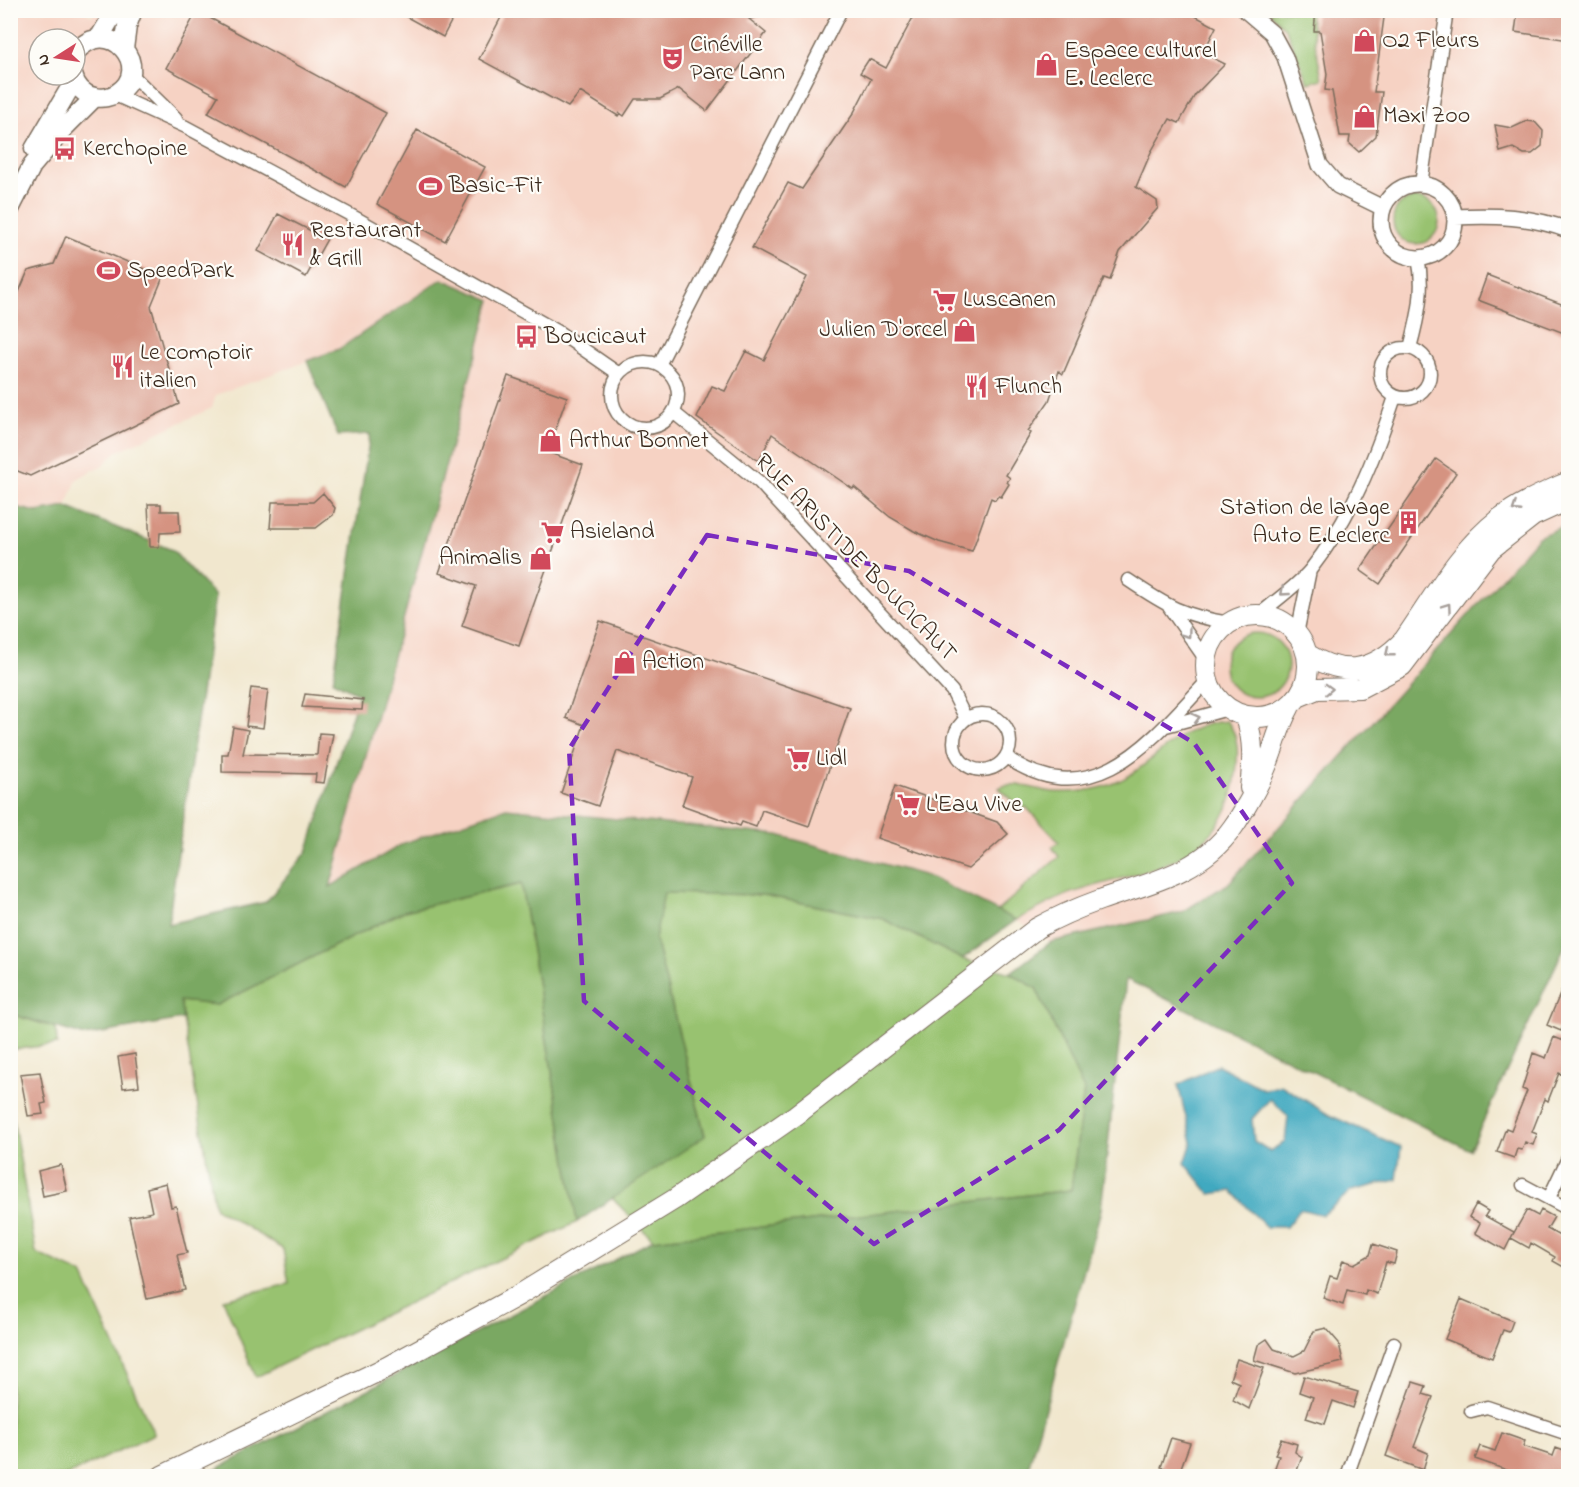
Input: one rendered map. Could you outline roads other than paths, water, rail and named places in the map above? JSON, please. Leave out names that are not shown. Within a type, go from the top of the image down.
[{"type":"main road","points":[[99,38],[116,10]]},
{"type":"main road","points":[[124,49],[127,26],[133,10]]},
{"type":"main road","points":[[81,87],[87,94],[95,97],[115,95],[128,82],[131,74],[129,57],[124,49],[109,39],[99,38],[87,43]]},
{"type":"main road","points":[[10,196],[18,173],[69,87]]},
{"type":"main road","points":[[10,209],[32,166],[66,126],[95,97]]},
{"type":"main road","points":[[1307,654],[1321,662],[1349,669],[1375,664],[1390,654],[1404,640],[1478,539],[1498,519],[1527,501],[1569,482]]},
{"type":"main road","points":[[1237,713],[1268,717],[1317,689],[1360,688],[1402,666],[1491,549],[1533,516],[1569,500]]},
{"type":"main road","points":[[162,1476],[387,1367],[519,1295],[675,1199],[796,1115],[1037,928],[1066,913],[1165,879],[1194,865],[1215,849],[1234,827],[1266,769],[1277,729],[1308,676],[1307,654],[1297,634],[1287,624],[1259,615],[1244,616],[1229,623],[1214,639],[1206,660],[1208,680],[1216,697],[1237,713],[1251,734],[1254,761],[1250,796]]},
{"type":"street","points":[[659,366],[841,10]]},
{"type":"street","points":[[1245,10],[1272,33],[1285,57],[1320,165],[1338,186],[1383,208]]},
{"type":"street","points":[[1421,184],[1447,10]]},
{"type":"street","points":[[131,74],[186,127]]},
{"type":"street","points":[[115,95],[186,127],[557,331],[619,374]]},
{"type":"street","points":[[1421,184],[1433,187],[1444,194],[1455,217],[1454,229],[1441,250],[1418,258],[1406,256],[1388,243],[1381,220],[1383,208],[1397,189],[1421,184]]},
{"type":"street","points":[[1455,217],[1506,216],[1550,223],[1569,230]]},
{"type":"street","points":[[1410,348],[1418,319],[1423,278],[1418,258]]},
{"type":"street","points":[[1410,348],[1423,355],[1428,361],[1429,383],[1420,394],[1412,398],[1395,397],[1384,387],[1380,372],[1381,365],[1389,353],[1410,348]]},
{"type":"street","points":[[638,363],[659,366],[670,374],[677,386],[674,412],[652,428],[638,428],[626,423],[616,412],[612,400],[613,386],[619,374],[638,363]]},
{"type":"street","points":[[1259,615],[1310,570],[1349,510],[1376,454],[1395,397]]},
{"type":"street","name":"RUE ARISTIDE BOUCICAUT","points":[[674,412],[759,482],[952,691],[966,719]]},
{"type":"street","points":[[1297,634],[1310,570]]},
{"type":"street","points":[[1128,580],[1169,608],[1195,617],[1229,623]]},
{"type":"street","points":[[1169,608],[1206,660]]},
{"type":"street","points":[[1006,757],[1055,778],[1090,778],[1119,765],[1164,727],[1208,680]]},
{"type":"street","points":[[1164,727],[1237,713]]},
{"type":"street","points":[[983,714],[1000,721],[1009,734],[1010,742],[1006,757],[1000,764],[983,770],[967,766],[961,760],[954,744],[955,735],[966,719],[983,714]]},
{"type":"street","points":[[1549,1198],[1569,1158]]},
{"type":"street","points":[[1523,1185],[1569,1209]]},
{"type":"street","points":[[1348,1476],[1394,1343]]},
{"type":"street","points":[[1471,1411],[1487,1407],[1569,1434]]},
{"type":"water","points":[[1218,1065],[1265,1090],[1281,1085],[1329,1115],[1401,1147],[1397,1180],[1351,1191],[1323,1215],[1300,1209],[1286,1227],[1266,1227],[1232,1191],[1210,1194],[1185,1163],[1192,1142],[1178,1085]],"holes":[[[1270,1099],[1288,1116],[1285,1142],[1270,1151],[1254,1141],[1252,1119]]]},
{"type":"place","name":"O2 Fleurs","points":[[1364,41]]},
{"type":"place","name":"Cinéville Parc Lann","points":[[672,59]]},
{"type":"place","name":"Espace culturel E. Leclerc","points":[[1046,65]]},
{"type":"place","name":"Maxi Zoo","points":[[1365,116]]},
{"type":"place","name":"Kerchopine","points":[[65,149]]},
{"type":"place","name":"Basic-Fit","points":[[431,186]]},
{"type":"place","name":"Restaurant & Grill","points":[[292,245]]},
{"type":"place","name":"SpeedPark","points":[[109,271]]},
{"type":"place","name":"Luscanen","points":[[945,300]]},
{"type":"place","name":"Julien D'orcel","points":[[965,330]]},
{"type":"place","name":"Boucicaut","points":[[526,337]]},
{"type":"place","name":"Le comptoir italien","points":[[122,367]]},
{"type":"place","name":"Flunch","points":[[977,387]]},
{"type":"place","name":"Arthur Bonnet","points":[[551,441]]},
{"type":"place","name":"Station de lavage Auto E.Leclerc","points":[[1408,522]]},
{"type":"place","name":"Asieland","points":[[552,532]]},
{"type":"place","name":"Animalis","points":[[540,558]]},
{"type":"place","name":"Action","points":[[624,662]]},
{"type":"place","name":"Lidl","points":[[798,759]]},
{"type":"place","name":"L'Eau Vive","points":[[908,805]]}]
